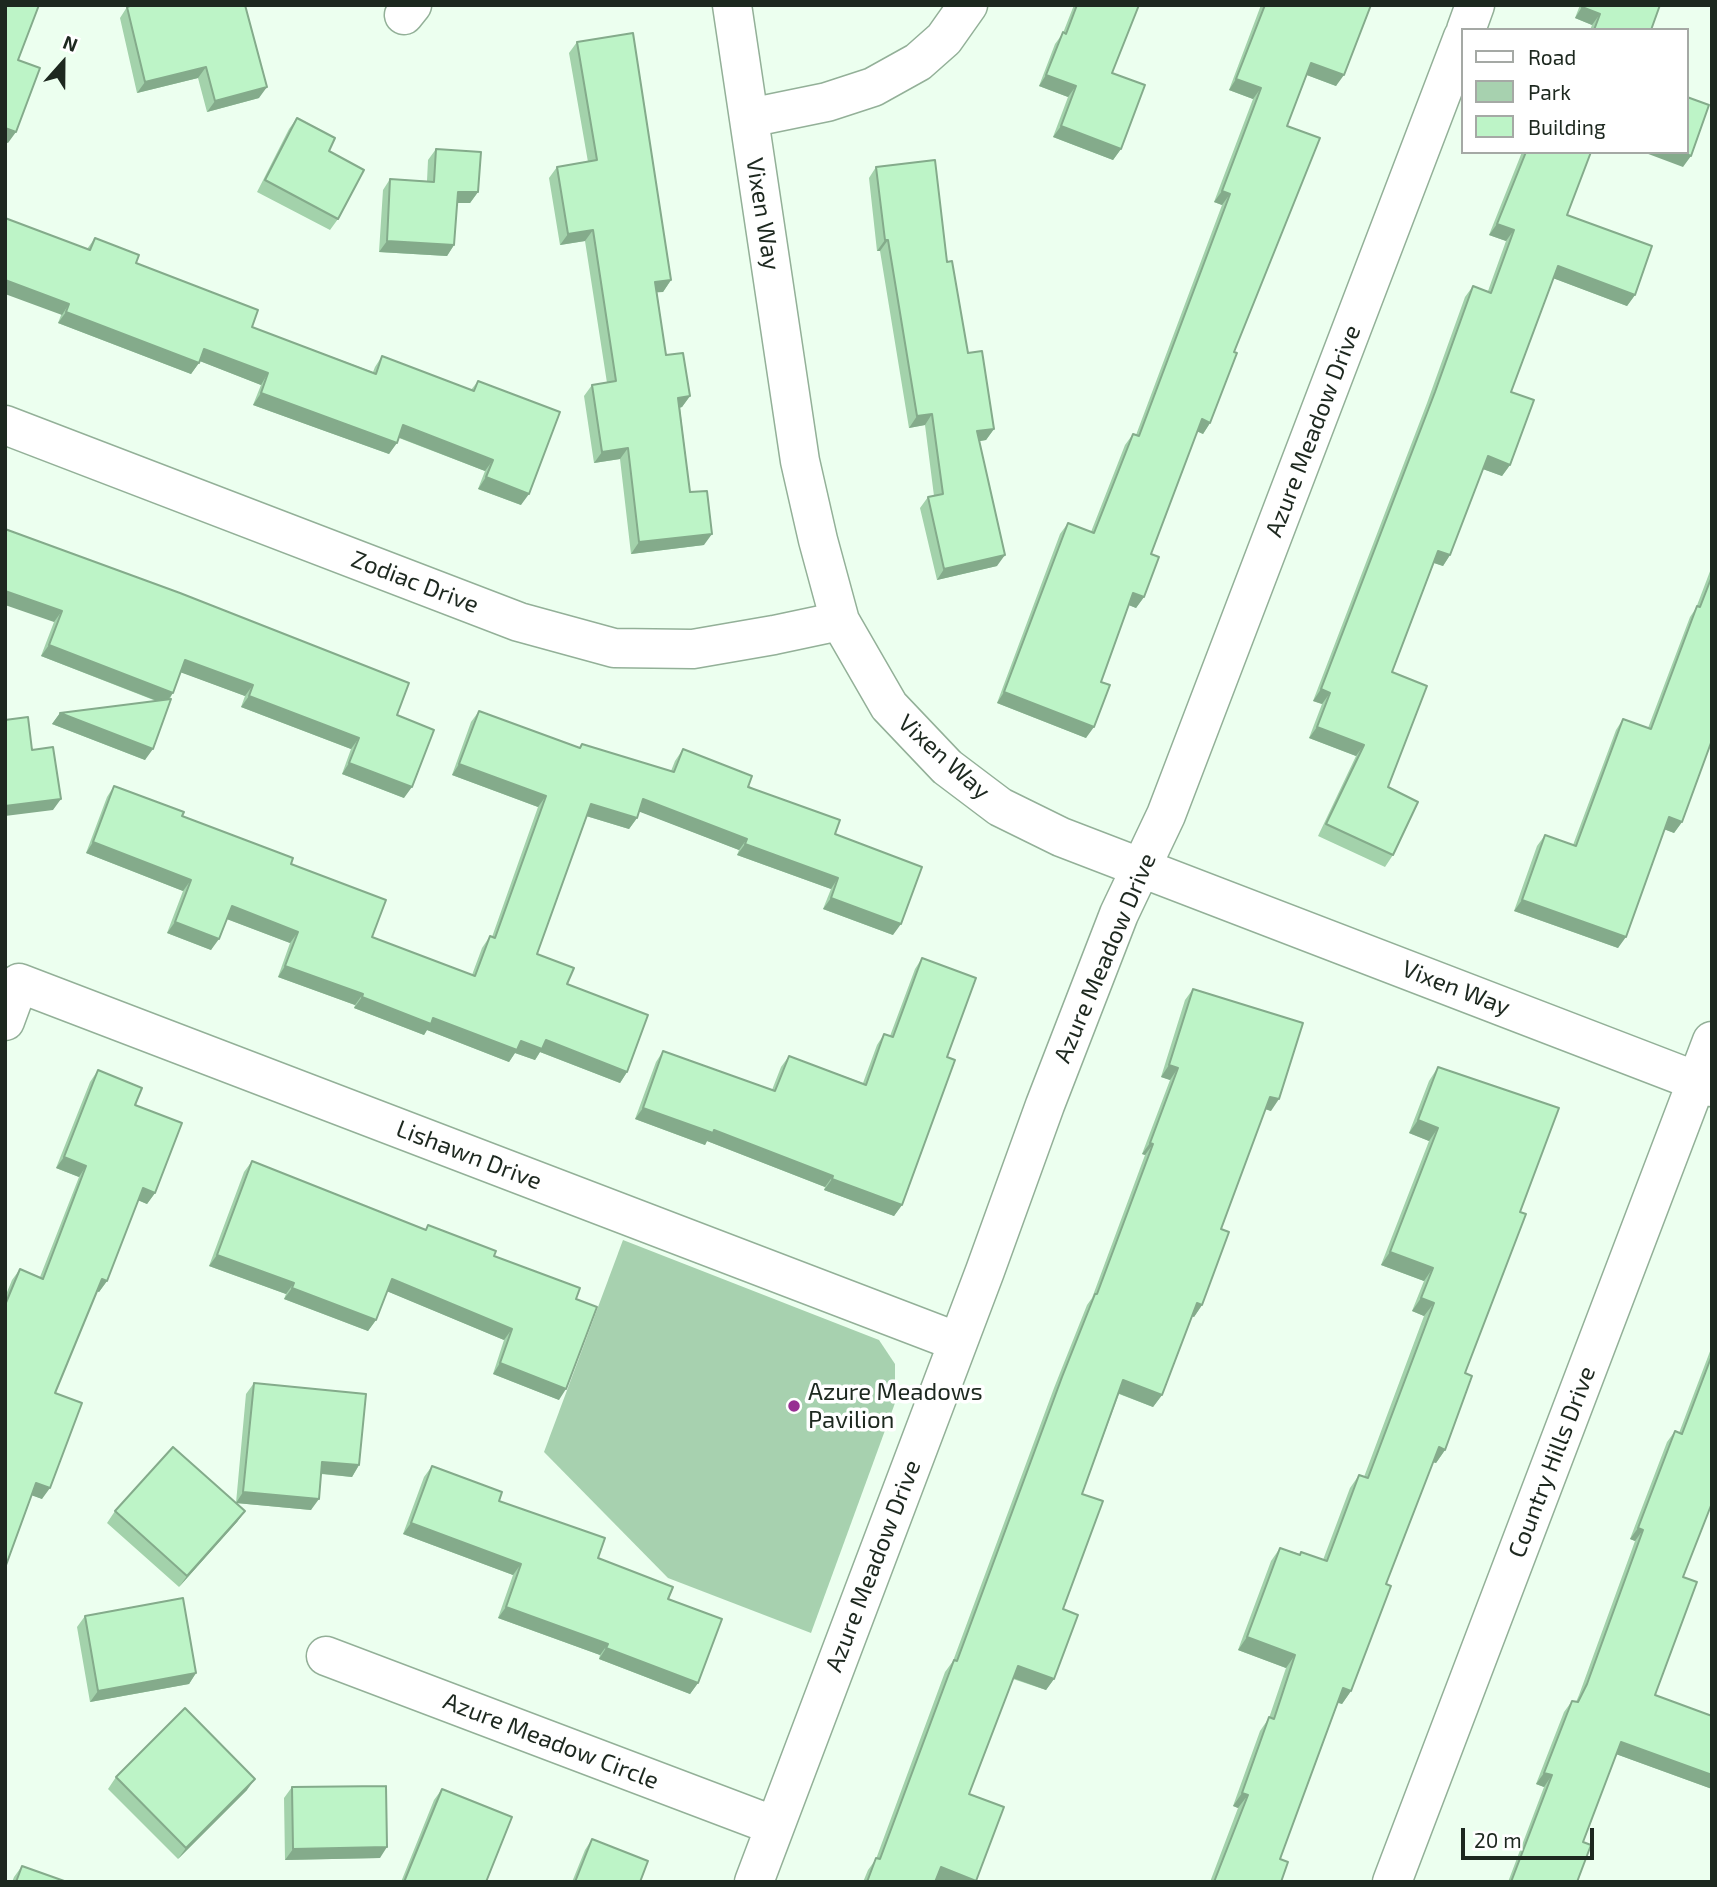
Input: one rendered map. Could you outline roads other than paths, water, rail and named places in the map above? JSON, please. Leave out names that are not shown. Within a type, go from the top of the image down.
[{"type":"street","name":"Vixen Way","points":[[732,5],[800,461],[840,621],[889,706],[947,767],[1000,807],[1062,838],[1705,1084]]},
{"type":"street","points":[[749,118],[827,102],[873,87],[918,62],[944,39],[968,5]]},
{"type":"street","points":[[1467,28],[1475,5]]},
{"type":"street","name":"Azure Meadow Drive","points":[[754,1882],[1109,940],[1171,802],[1462,40]]},
{"type":"street","name":"Zodiac Drive","points":[[5,425],[519,622],[614,648],[693,649],[840,621]]},
{"type":"street","name":"Lishawn Drive","points":[[5,1021],[19,983],[958,1342]]},
{"type":"street","name":"Country Hills Drive","points":[[1392,1882],[1705,1084],[1712,1041]]},
{"type":"street","name":"Azure Meadow Circle","points":[[326,1656],[775,1826]]},
{"type":"place","name":"Azure Meadows Pavilion","points":[[794,1406]]}]
